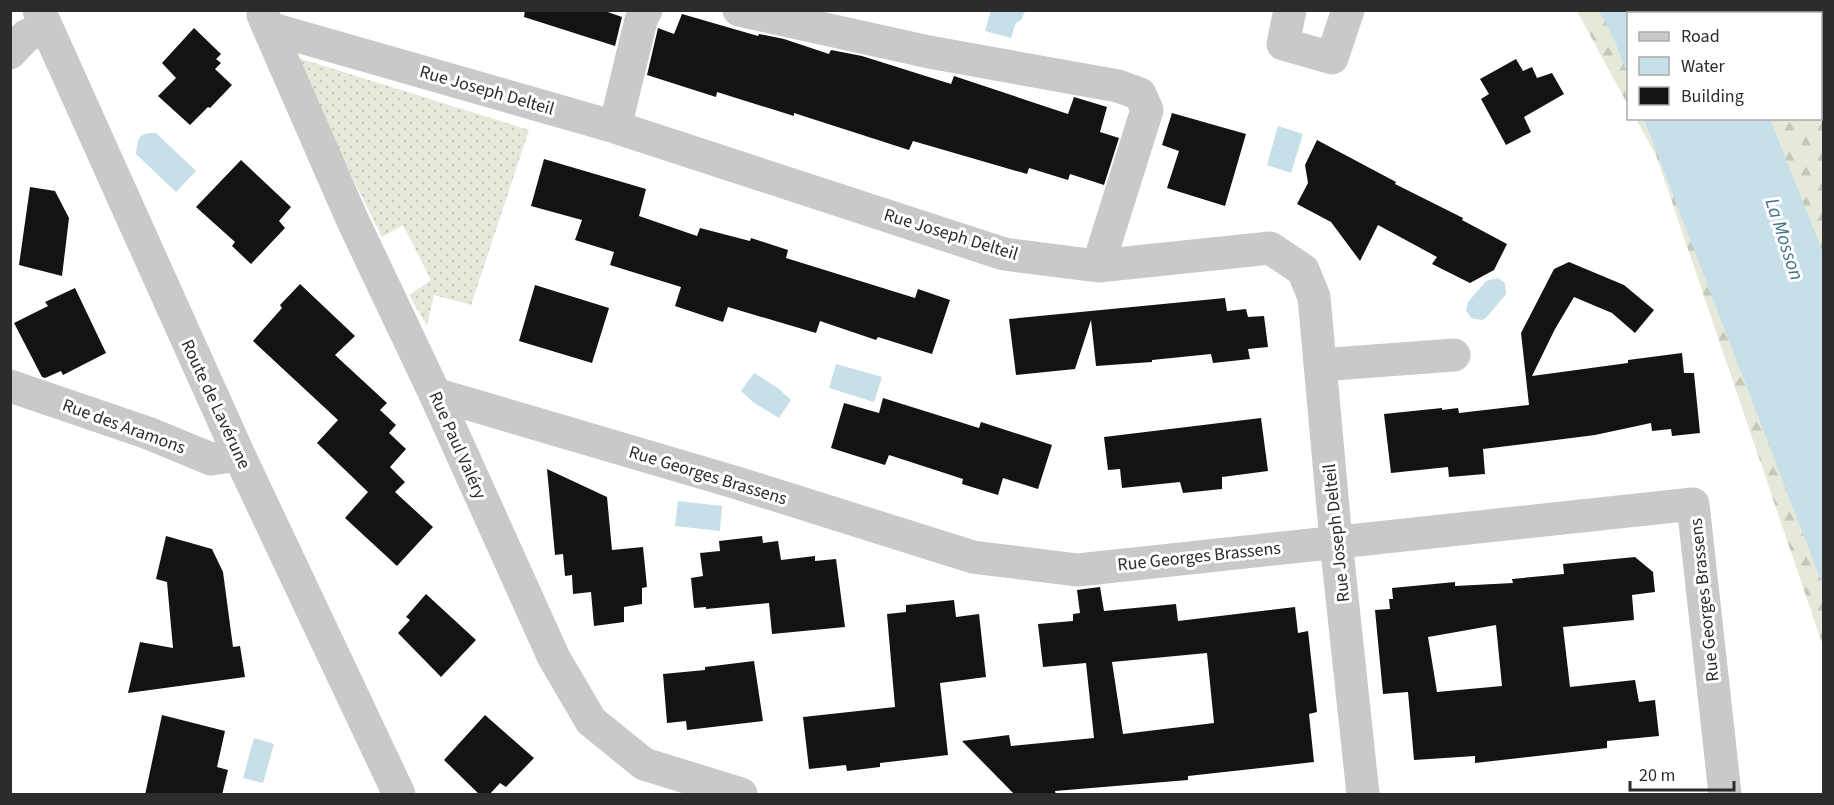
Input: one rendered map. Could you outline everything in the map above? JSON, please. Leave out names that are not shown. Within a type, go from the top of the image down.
[{"type":"street","points":[[615,127],[641,20],[646,10]]},
{"type":"street","points":[[739,10],[928,52],[1118,86],[1140,94],[1147,110],[1098,266]]},
{"type":"street","points":[[1290,10],[1282,44],[1332,58],[1348,10]]},
{"type":"street","points":[[10,52],[42,19]]},
{"type":"street","name":"Route de Lavérune","points":[[42,19],[239,455],[399,795]]},
{"type":"street","name":"Rue Joseph Delteil","points":[[265,19],[615,127],[1004,254],[1098,266],[1270,248],[1303,270],[1314,297],[1336,541],[1363,795]]},
{"type":"street","name":"Rue Paul Valéry","points":[[265,19],[352,219],[435,394],[554,658],[591,721],[644,764],[741,795]]},
{"type":"street","points":[[1320,365],[1454,355]]},
{"type":"street","name":"Rue des Aramons","points":[[10,386],[148,433],[211,459],[239,455]]},
{"type":"street","name":"Rue Georges Brassens","points":[[435,394],[734,482],[974,558],[1078,570],[1693,504],[1725,795]]},
{"type":"green space","points":[[1577,11],[1823,11],[1823,646],[1656,155],[1637,120],[1822,120],[1822,12],[1627,12],[1627,103]]},
{"type":"green space","points":[[292,56],[529,130],[471,305],[434,295],[427,326],[409,295],[431,280],[403,225],[382,237]]},
{"type":"water","points":[[991,10],[1024,10],[1011,38],[985,31]]},
{"type":"water","points":[[1599,11],[1728,12],[1627,12],[1627,74],[1615,41]]},
{"type":"water","name":"La Mosson","points":[[1644,120],[1770,120],[1823,253],[1823,586]]},
{"type":"water","points":[[1278,126],[1303,134],[1291,173],[1267,165]]},
{"type":"water","points":[[149,133],[156,133],[196,171],[176,192],[136,154],[139,138]]},
{"type":"water","points":[[1498,278],[1505,283],[1506,294],[1486,318],[1482,320],[1471,318],[1466,310],[1468,302],[1486,281]]},
{"type":"water","points":[[836,364],[882,377],[874,402],[829,388]]},
{"type":"water","points":[[754,373],[778,388],[791,400],[779,418],[754,403],[741,391]]},
{"type":"water","points":[[678,501],[722,506],[720,531],[675,526]]},
{"type":"water","points":[[254,738],[274,744],[263,783],[243,778]]},
{"type":"building","points":[[525,10],[602,10],[622,17],[615,46],[524,17]]},
{"type":"building","points":[[682,14],[758,36],[759,34],[784,39],[829,54],[831,50],[862,56],[951,84],[954,76],[1068,114],[1074,97],[1107,107],[1100,132],[1119,138],[1104,185],[1070,174],[1068,180],[1029,168],[1027,174],[913,141],[909,150],[794,113],[794,116],[717,92],[716,97],[647,75],[658,28],[674,34]]},
{"type":"building","points":[[194,28],[221,54],[216,59],[221,63],[215,69],[232,85],[190,125],[158,96],[176,78],[162,63]]},
{"type":"building","points":[[1516,59],[1523,71],[1532,67],[1537,78],[1552,73],[1564,94],[1524,117],[1531,132],[1506,145],[1481,99],[1489,94],[1480,79]]},
{"type":"building","points":[[1172,113],[1246,134],[1225,206],[1167,188],[1179,151],[1162,145]]},
{"type":"building","points":[[1317,140],[1507,244],[1494,270],[1470,283],[1432,264],[1437,257],[1378,225],[1360,261],[1331,222],[1297,204],[1308,183],[1305,165]]},
{"type":"building","points":[[544,159],[646,189],[639,216],[697,236],[700,228],[750,241],[751,238],[788,250],[786,258],[915,298],[918,289],[950,300],[932,354],[878,337],[876,340],[820,321],[816,333],[728,307],[723,322],[675,306],[681,287],[610,265],[614,252],[575,240],[582,220],[531,206]]},
{"type":"building","points":[[241,160],[291,207],[279,221],[285,228],[251,264],[232,246],[235,242],[196,207]]},
{"type":"building","points":[[30,187],[55,191],[69,218],[62,276],[19,265]]},
{"type":"building","points":[[1569,262],[1624,285],[1654,310],[1635,333],[1612,313],[1574,297],[1532,376],[1682,353],[1684,373],[1694,373],[1700,433],[1672,436],[1671,429],[1652,431],[1651,423],[1595,435],[1483,449],[1485,474],[1449,477],[1448,467],[1391,473],[1384,414],[1442,408],[1442,410],[1458,408],[1459,413],[1529,405],[1521,333],[1554,269]]},
{"type":"building","points":[[300,284],[355,336],[335,355],[387,403],[380,410],[396,425],[389,433],[406,449],[390,467],[405,482],[395,492],[433,527],[397,566],[345,518],[368,492],[317,443],[338,420],[253,341],[282,308],[280,305]]},
{"type":"building","points":[[535,285],[609,308],[592,363],[519,341]]},
{"type":"building","points":[[75,288],[106,353],[63,375],[61,371],[45,378],[42,377],[14,323],[48,306],[45,302]]},
{"type":"building","points":[[1225,298],[1227,311],[1246,309],[1248,317],[1264,316],[1268,347],[1248,349],[1250,359],[1213,363],[1211,354],[1152,360],[1152,362],[1096,366],[1091,320],[1075,369],[1016,375],[1009,319]]},
{"type":"building","points":[[883,398],[979,428],[981,422],[1052,445],[1038,489],[1003,478],[998,495],[962,484],[963,479],[889,455],[885,465],[831,448],[844,403],[879,413]]},
{"type":"building","points":[[1261,418],[1268,471],[1222,477],[1222,489],[1183,493],[1180,482],[1122,488],[1120,469],[1108,470],[1104,437]]},
{"type":"building","points":[[547,469],[607,497],[612,550],[643,547],[647,587],[642,588],[642,604],[624,607],[624,622],[594,626],[591,592],[573,594],[572,575],[565,576],[563,554],[555,555]]},
{"type":"building","points":[[166,536],[212,549],[223,572],[233,647],[240,646],[245,677],[128,693],[140,642],[173,648],[167,582],[156,579]]},
{"type":"building","points":[[762,536],[763,543],[778,541],[781,560],[815,556],[815,561],[836,559],[845,627],[772,634],[769,603],[694,608],[691,578],[703,576],[700,553],[720,551],[719,541]]},
{"type":"building","points":[[1635,557],[1653,572],[1655,592],[1632,595],[1634,620],[1563,627],[1570,687],[1635,680],[1639,702],[1655,700],[1659,736],[1607,741],[1607,748],[1475,763],[1475,756],[1414,760],[1408,692],[1383,694],[1375,610],[1390,609],[1389,599],[1393,599],[1392,588],[1455,582],[1455,586],[1513,583],[1512,579],[1564,574],[1563,564]],"holes":[[[1496,625],[1502,686],[1437,692],[1428,637]]]},
{"type":"building","points":[[1100,587],[1104,611],[1176,604],[1178,621],[1295,607],[1298,633],[1308,631],[1317,712],[1309,714],[1314,762],[1188,776],[1188,780],[1055,791],[1056,795],[1015,795],[962,741],[1009,735],[1011,746],[1094,738],[1086,663],[1043,667],[1038,624],[1073,621],[1073,614],[1080,613],[1077,590]],"holes":[[[1207,653],[1214,723],[1123,734],[1112,662]]]},
{"type":"building","points":[[426,594],[476,640],[441,677],[398,633],[410,620],[406,617]]},
{"type":"building","points":[[954,600],[956,617],[979,614],[986,677],[940,683],[948,755],[880,763],[880,767],[847,771],[846,765],[809,769],[803,717],[895,707],[887,614],[906,612],[906,605]]},
{"type":"building","points":[[754,661],[763,721],[687,730],[686,721],[667,723],[663,674],[705,670],[705,667]]},
{"type":"building","points":[[162,715],[225,731],[217,767],[228,770],[222,795],[145,795]]},
{"type":"building","points":[[485,715],[534,758],[506,787],[500,783],[489,795],[480,795],[444,760]]}]
